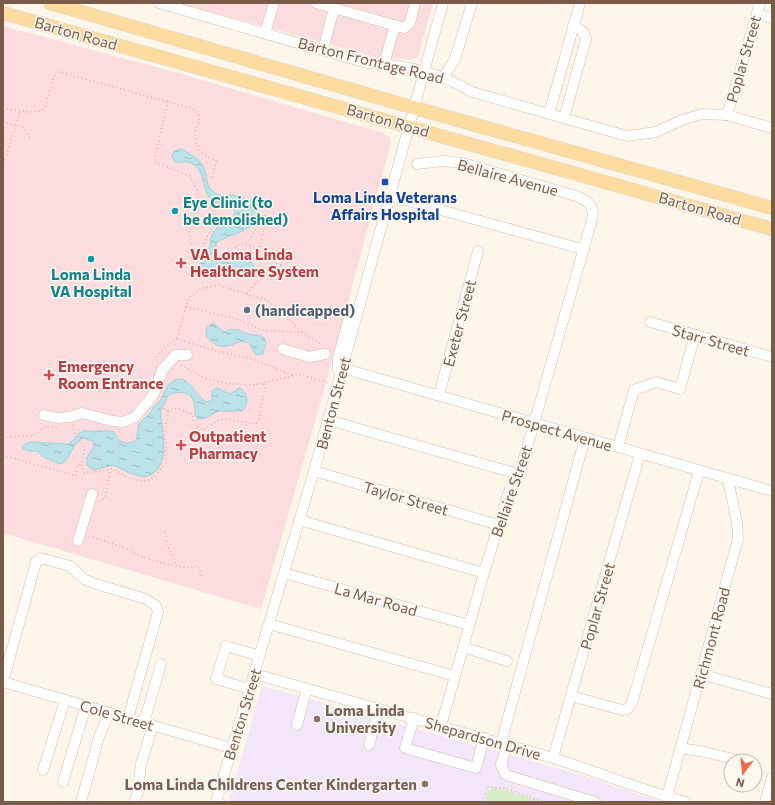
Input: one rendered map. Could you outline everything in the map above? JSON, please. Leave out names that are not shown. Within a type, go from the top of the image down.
[{"type":"main road","name":"Barton Road","points":[[50,3],[410,120],[772,229]]},
{"type":"main road","name":"Barton Road","points":[[3,13],[410,120],[511,135],[772,208]]},
{"type":"street","name":"Barton Frontage Road","points":[[159,3],[177,5],[265,33],[368,63],[398,64],[452,80],[472,92],[627,136],[656,132],[682,120],[702,114],[727,115]]},
{"type":"street","points":[[265,33],[274,3]]},
{"type":"street","points":[[316,3],[404,28],[410,23],[415,3]]},
{"type":"street","name":"Benton Street","points":[[216,802],[314,471],[443,3]]},
{"type":"street","points":[[443,78],[455,59],[472,3]]},
{"type":"street","points":[[549,114],[580,3]]},
{"type":"street","name":"Poplar Street","points":[[727,115],[760,3]]},
{"type":"street","points":[[323,50],[334,8]]},
{"type":"street","points":[[757,14],[772,18]]},
{"type":"street","points":[[384,64],[395,25]]},
{"type":"street","points":[[564,118],[586,39],[583,32],[573,25]]},
{"type":"street","points":[[727,115],[772,128]]},
{"type":"street","points":[[341,373],[338,365],[339,354],[400,135],[410,120]]},
{"type":"street","name":"Bellaire Avenue","points":[[417,164],[443,161],[463,163],[576,196],[586,200],[593,210]]},
{"type":"street","points":[[390,196],[582,250]]},
{"type":"street","name":"Bellaire Street","points":[[441,726],[484,573],[510,488],[521,469],[593,210]]},
{"type":"street","name":"Exeter Street","points":[[439,395],[478,251]]},
{"type":"street","name":"Starr Street","points":[[650,322],[772,358]]},
{"type":"street","points":[[618,447],[634,390],[656,382],[680,389],[695,335]]},
{"type":"street","points":[[283,349],[308,357],[324,350]]},
{"type":"street","points":[[44,415],[57,418],[70,417],[82,413],[112,421],[123,422],[135,417],[154,394],[162,370],[176,355],[187,355]]},
{"type":"street","name":"Prospect Avenue","points":[[341,373],[439,395],[772,491]]},
{"type":"street","points":[[328,420],[518,474]]},
{"type":"street","points":[[585,438],[504,744],[501,765],[506,775],[595,802]]},
{"type":"street","name":"Poplar Street","points":[[553,758],[640,454]]},
{"type":"street","name":"Taylor Street","points":[[314,471],[499,525]]},
{"type":"street","points":[[571,696],[622,710],[628,709],[632,703],[699,471]]},
{"type":"street","name":"Richmont Road","points":[[667,797],[738,539],[737,523],[728,479]]},
{"type":"street","points":[[78,541],[95,498]]},
{"type":"street","points":[[299,520],[484,573]]},
{"type":"street","points":[[3,682],[36,562],[40,558],[70,566],[84,579],[146,599],[156,606],[158,612],[128,718]]},
{"type":"street","name":"La Mar Road","points":[[284,573],[469,625]]},
{"type":"street","points":[[269,624],[455,676]]},
{"type":"street","points":[[250,689],[216,679],[226,646],[260,656]]},
{"type":"street","points":[[463,647],[508,661]]},
{"type":"street","points":[[134,802],[138,792],[148,724],[161,664]]},
{"type":"street","name":"Shepardson Drive","points":[[255,674],[553,758],[599,773],[627,785],[686,802]]},
{"type":"street","points":[[701,674],[772,694]]},
{"type":"street","name":"Cole Street","points":[[3,682],[231,748]]},
{"type":"street","points":[[297,725],[307,688]]},
{"type":"street","points":[[43,770],[65,700]]},
{"type":"street","points":[[64,782],[86,706]]},
{"type":"street","points":[[369,745],[379,709]]},
{"type":"street","points":[[81,802],[99,737],[109,713]]},
{"type":"street","points":[[414,718],[405,748],[476,768],[484,738]]},
{"type":"street","points":[[680,748],[723,756]]},
{"type":"street","points":[[765,802],[772,777]]},
{"type":"path","points":[[3,109],[38,112],[44,109],[56,71],[190,108],[198,113],[200,117],[195,139],[197,146],[205,156],[216,161],[212,179]]},
{"type":"path","points":[[168,101],[154,162],[190,176],[198,197],[208,205],[215,214],[216,220],[199,253],[194,256]]},
{"type":"path","points":[[3,167],[20,111]]},
{"type":"path","points":[[3,122],[23,127],[30,138]]},
{"type":"path","points":[[194,256],[188,232],[198,197]]},
{"type":"path","points":[[194,256],[217,257],[223,255],[236,246],[246,243],[255,233],[260,218],[264,214],[266,221],[257,258],[282,265],[258,281],[247,294]]},
{"type":"path","points":[[246,243],[259,249]]},
{"type":"path","points":[[156,357],[163,349],[177,338],[189,297],[200,289],[218,285],[266,300],[278,308],[302,332],[324,350]]},
{"type":"path","points":[[186,307],[234,318],[265,331],[302,332]]},
{"type":"path","points":[[177,338],[213,350],[252,359],[293,375]]},
{"type":"path","points":[[163,349],[182,366],[206,379],[223,383],[263,383],[299,374],[328,383]]},
{"type":"path","points":[[81,463],[84,473],[110,469],[117,471],[130,479],[141,481],[149,480],[156,475],[164,463],[166,445],[164,431],[171,409],[179,409],[191,413],[194,424],[203,430],[219,420],[225,419],[256,424],[260,418],[265,388],[263,383]]},
{"type":"path","points":[[157,402],[169,412]]},
{"type":"path","points":[[3,439],[7,437],[33,436],[44,427],[56,428],[64,426]]},
{"type":"path","points":[[3,455],[76,476],[77,467],[81,463],[85,448],[75,435],[74,428]]},
{"type":"path","points":[[95,498],[105,498],[110,469]]},
{"type":"path","points":[[87,531],[92,538],[126,548],[143,557],[188,568],[198,566],[202,576]]},
{"type":"path","points":[[165,532],[168,546],[177,566]]},
{"type":"path","points":[[483,802],[487,787],[505,788],[544,802]]},
{"type":"shaded area","points":[[178,3],[433,3],[418,57],[411,59],[379,58]]},
{"type":"shaded area","name":"VA Loma Linda Healthcare System","points":[[3,26],[167,70],[383,133],[389,137],[391,142],[326,383],[261,609],[3,533]]},
{"type":"shaded area","name":"Loma Linda University","points":[[262,686],[588,777],[660,802],[229,802]]},
{"type":"green space","points":[[495,787],[543,802],[485,802],[488,791]]},
{"type":"water","points":[[181,149],[201,163],[205,170],[208,185],[212,191],[219,195],[233,195],[245,199],[256,203],[259,208],[255,221],[251,226],[216,243],[216,249],[210,256],[201,255],[210,247],[213,232],[232,220],[235,212],[228,204],[218,203],[212,200],[205,188],[202,175],[193,164],[187,162],[175,162],[172,157],[174,151]]},
{"type":"water","points":[[234,253],[247,256],[250,260],[254,266],[250,276],[240,278],[223,272],[201,276],[196,268],[203,260],[223,261]]},
{"type":"water","points":[[213,323],[224,332],[236,330],[263,337],[266,343],[263,354],[256,355],[251,346],[246,342],[238,342],[226,346],[216,345],[209,339],[206,333],[208,327]]},
{"type":"water","points":[[182,379],[189,384],[206,402],[212,400],[212,391],[217,388],[230,394],[239,388],[245,393],[247,402],[242,411],[218,411],[206,418],[198,419],[195,415],[194,403],[190,396],[182,392],[169,394],[161,412],[164,442],[162,460],[160,466],[151,475],[134,475],[113,465],[93,470],[87,465],[87,457],[94,446],[93,441],[83,438],[75,445],[65,462],[59,464],[42,456],[38,451],[28,451],[23,449],[22,446],[30,442],[69,444],[82,431],[113,431],[120,440],[125,443],[136,441],[139,424],[160,401],[169,384],[174,380]]},
{"type":"place","name":"Loma Linda Veterans Affairs Hospital","points":[[385,182]]},
{"type":"place","name":"Eye Clinic (to be demolished)","points":[[175,211]]},
{"type":"place","name":"Loma Linda VA Hospital","points":[[91,259]]},
{"type":"place","name":"VA Loma Linda Healthcare System","points":[[181,263]]},
{"type":"place","name":"(handicapped)","points":[[247,310]]},
{"type":"place","name":"Emergency Room Entrance","points":[[49,375]]},
{"type":"place","name":"Outpatient Pharmacy","points":[[181,445]]},
{"type":"place","name":"Loma Linda University","points":[[317,719]]},
{"type":"place","name":"Loma Linda Childrens Center Kindergarten","points":[[425,784]]}]
